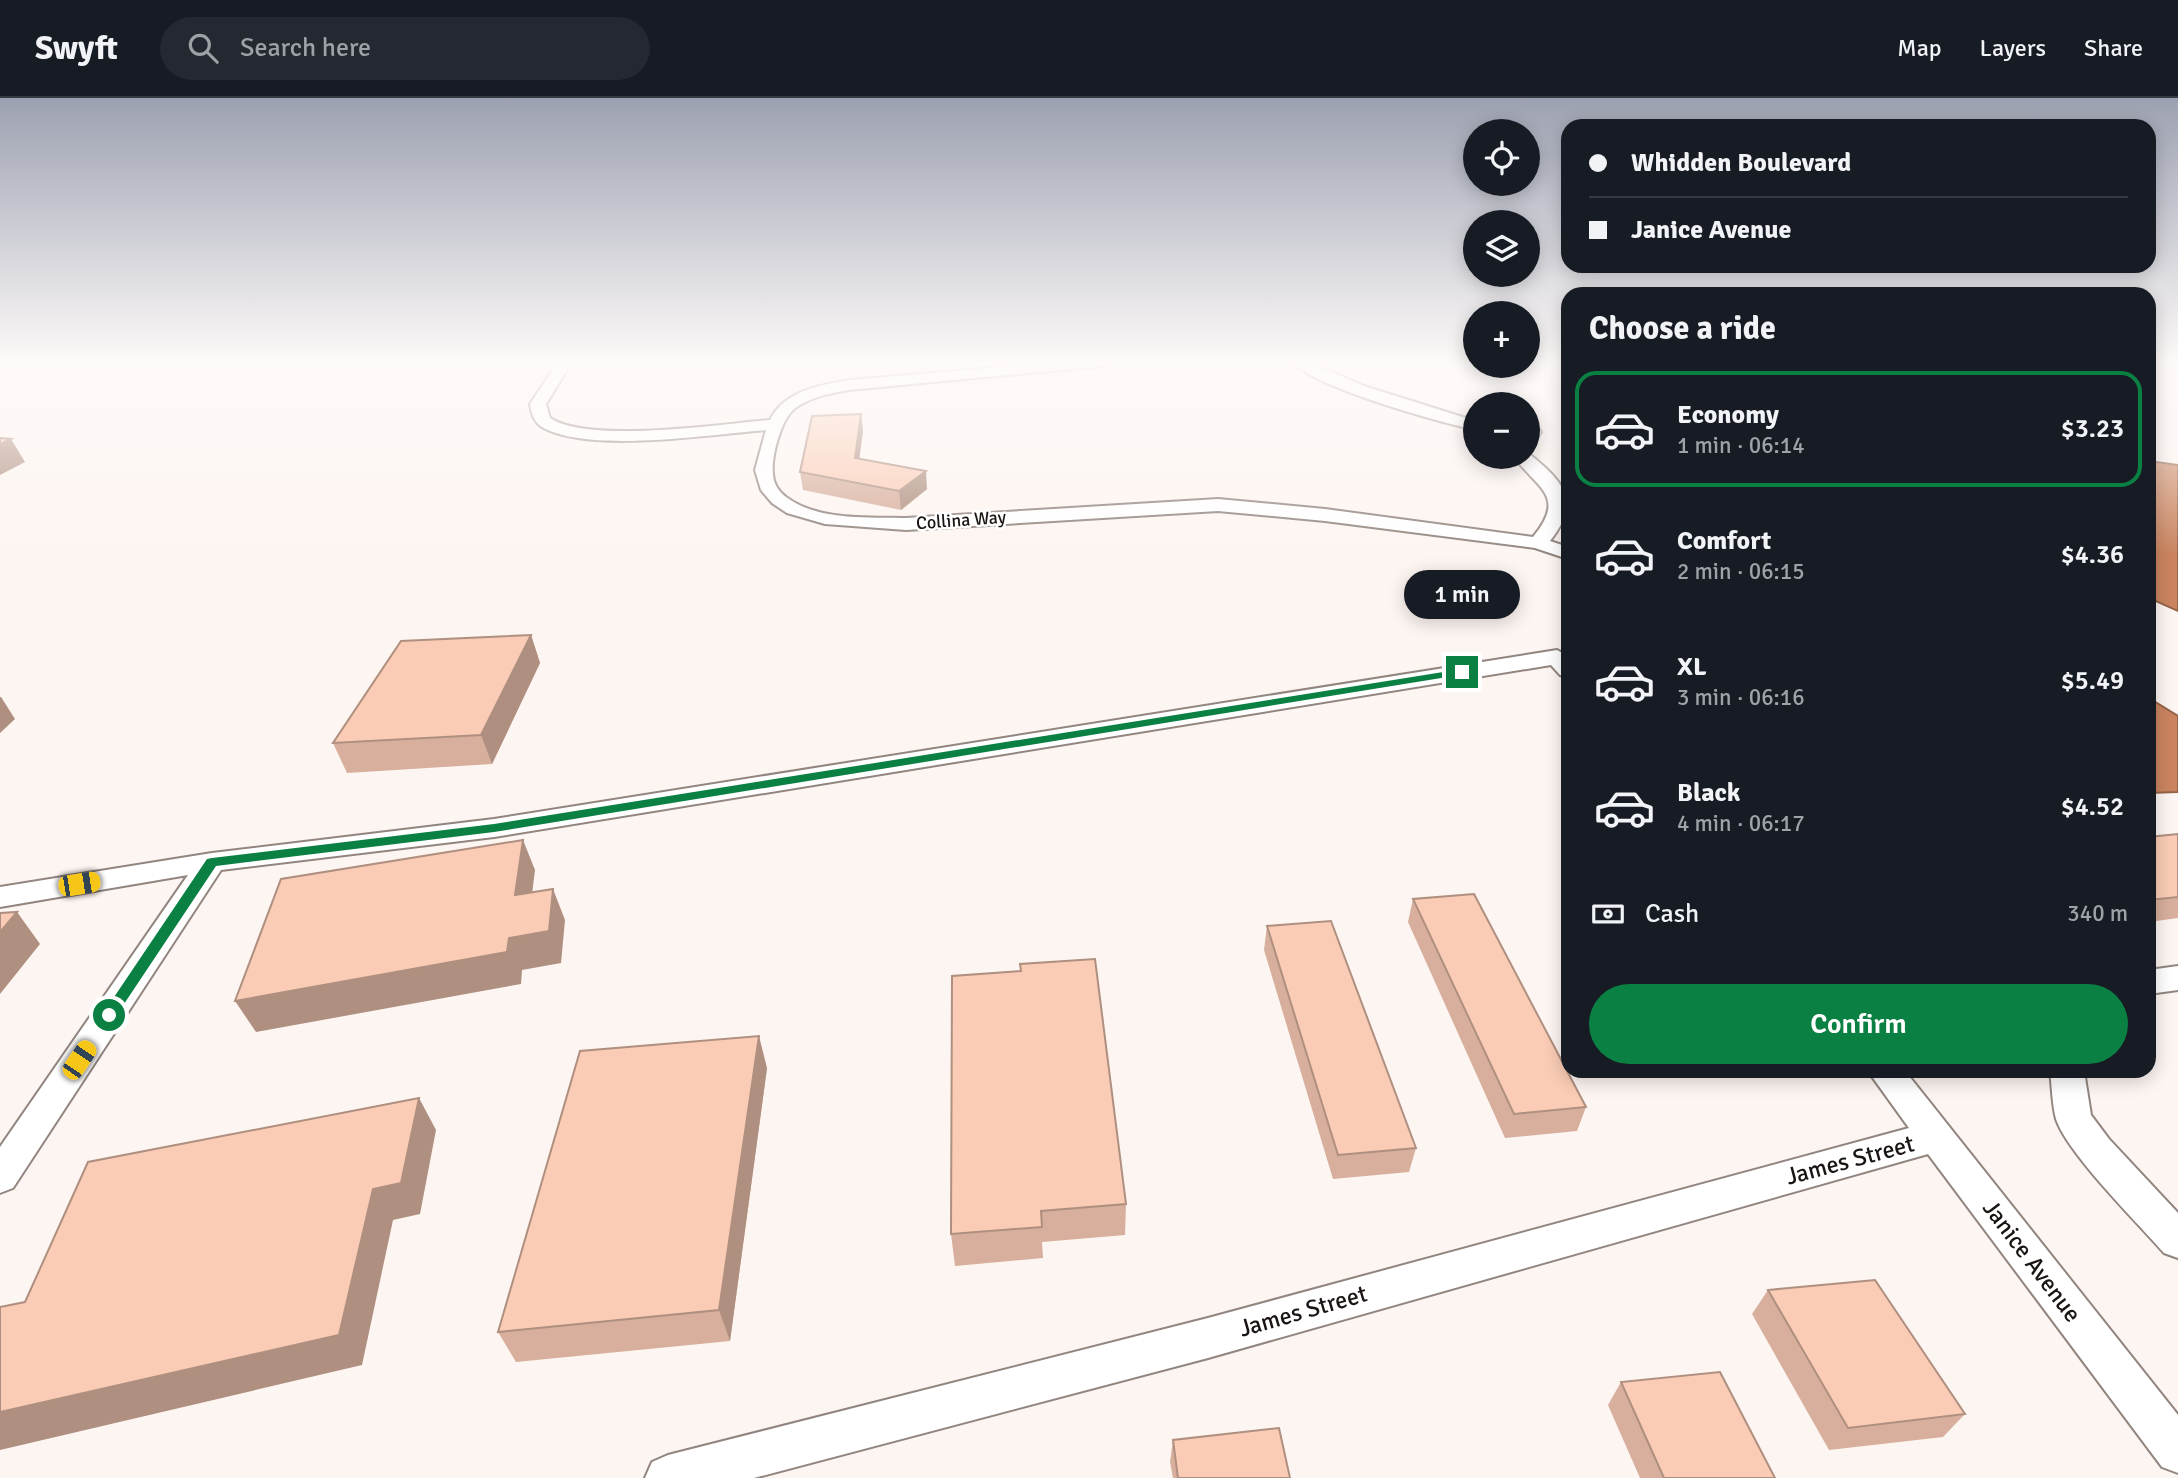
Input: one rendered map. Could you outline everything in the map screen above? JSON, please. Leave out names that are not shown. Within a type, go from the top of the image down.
[{"type":"street","points":[[568,426],[582,433],[633,433],[663,438],[713,426]]},
{"type":"street","points":[[598,426],[671,426]]},
{"type":"street","name":"Collina Way","points":[[777,426],[764,474],[767,485],[782,503],[828,518],[906,524],[1217,505],[1325,515],[1538,543],[1561,551]]},
{"type":"street","points":[[1534,469],[1556,494],[1561,504],[1555,525],[1538,543]]},
{"type":"street","points":[[0,897],[212,862],[494,828],[1557,657],[1561,662]]},
{"type":"street","points":[[0,1177],[212,862]]},
{"type":"street","points":[[2156,981],[2178,978]]},
{"type":"street","name":"Janice Avenue","points":[[1891,1078],[2178,1451]]},
{"type":"street","points":[[2068,1078],[2074,1119],[2096,1150],[2178,1240]]},
{"type":"street","name":"James Street","points":[[668,1478],[1208,1338],[1937,1136]]},
{"type":"shaded area","points":[[2156,462],[2178,465],[2178,611],[2156,601]]},
{"type":"shaded area","points":[[2156,702],[2178,716],[2178,792],[2156,793]]},
{"type":"building","points":[[810,426],[859,426],[855,458],[926,471],[899,491],[800,472]]},
{"type":"building","points":[[0,438],[11,439],[0,444]]},
{"type":"building","points":[[531,635],[481,735],[333,743],[401,641]]},
{"type":"building","points":[[2178,834],[2178,897],[2156,899],[2156,836]]},
{"type":"building","points":[[523,840],[515,895],[553,889],[549,931],[509,938],[507,952],[235,1001],[281,879]]},
{"type":"building","points":[[1474,894],[1561,1059],[1561,1078],[1571,1078],[1586,1107],[1514,1114],[1413,899]]},
{"type":"building","points":[[17,912],[0,932],[0,913]]},
{"type":"building","points":[[1331,921],[1416,1148],[1338,1155],[1267,926]]},
{"type":"building","points":[[1095,959],[1126,1204],[1041,1211],[1042,1227],[951,1234],[952,976],[1021,971],[1020,964]]},
{"type":"building","points":[[759,1036],[719,1310],[498,1332],[580,1051]]},
{"type":"building","points":[[419,1098],[401,1183],[373,1189],[339,1335],[0,1412],[0,1307],[25,1302],[88,1162]]},
{"type":"building","points":[[1875,1280],[1965,1414],[1848,1428],[1768,1290]]},
{"type":"building","points":[[1720,1372],[1775,1478],[1664,1478],[1621,1382]]},
{"type":"building","points":[[1279,1428],[1290,1478],[1178,1478],[1173,1440]]},
{"type":"route","points":[[109,1015],[212,862],[494,828],[1462,672]]}]
